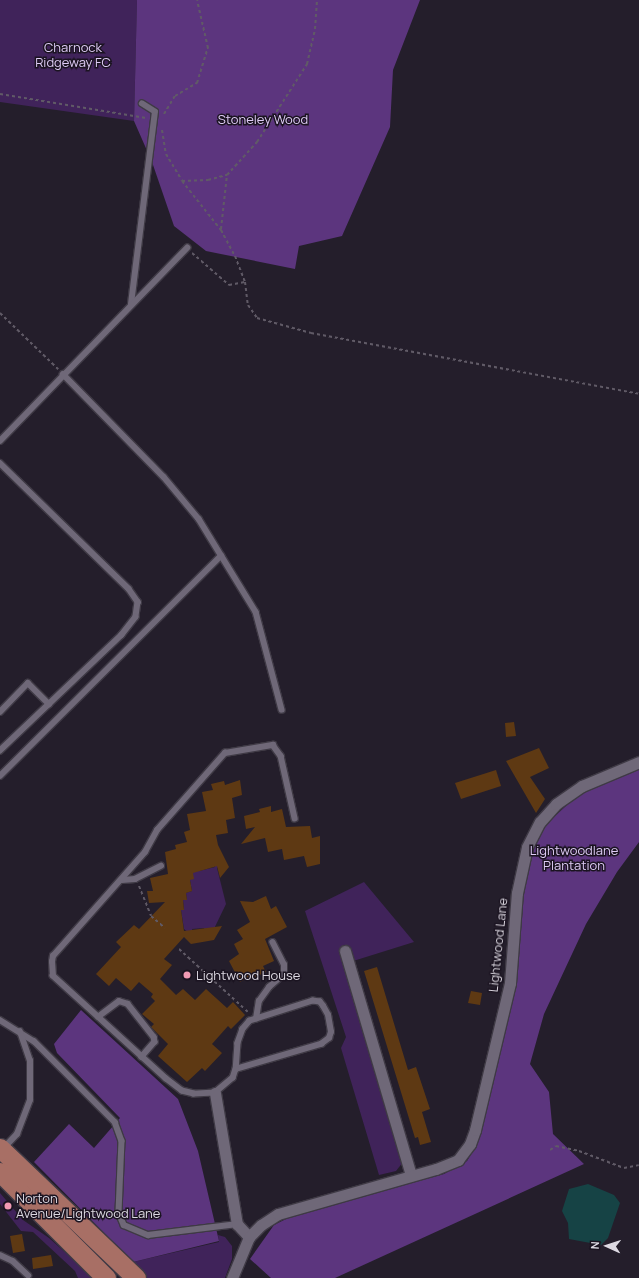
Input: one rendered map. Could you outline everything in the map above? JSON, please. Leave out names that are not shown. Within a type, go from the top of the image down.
[{"type":"highway","points":[[1,1149],[136,1278]]},
{"type":"highway","points":[[0,1172],[106,1278]]},
{"type":"street","name":"Lightwood Lane","points":[[232,1278],[249,1238],[261,1225],[278,1214],[458,1160],[470,1144],[510,983],[517,893],[527,847],[540,822],[556,804],[582,786],[639,762]]},
{"type":"street","points":[[345,951],[411,1175]]},
{"type":"street","points":[[215,1093],[237,1224],[249,1238]]},
{"type":"lane","points":[[131,305],[155,112],[142,104]]},
{"type":"lane","points":[[0,441],[186,248]]},
{"type":"lane","points":[[63,374],[164,477],[199,519],[256,612],[282,710]]},
{"type":"lane","points":[[0,463],[129,589],[138,602],[136,617],[122,635],[0,751]]},
{"type":"lane","points":[[0,776],[221,556]]},
{"type":"lane","points":[[0,712],[28,683],[49,704]]},
{"type":"lane","points":[[236,1069],[321,1044],[329,1038],[331,1032],[328,1015],[320,1002],[313,1002],[250,1021],[243,1029],[238,1044],[236,1069],[233,1078],[215,1093],[194,1094],[182,1091],[142,1057],[53,976],[53,956],[122,880],[145,852],[157,830],[225,753],[273,745],[281,756],[294,818]]},
{"type":"lane","points":[[122,880],[135,879],[161,866]]},
{"type":"lane","points":[[256,1019],[259,1001],[269,987],[284,974],[284,965],[273,943]]},
{"type":"lane","points":[[98,1017],[119,1002],[128,1004],[154,1037],[155,1042],[142,1057]]},
{"type":"lane","points":[[0,1020],[34,1041],[115,1122],[122,1141],[119,1213],[124,1225],[148,1235],[155,1235],[237,1224]]},
{"type":"lane","points":[[1,1149],[17,1134],[30,1100],[30,1061],[20,1032]]},
{"type":"lane","points":[[0,1255],[13,1261],[28,1275]]},
{"type":"path","points":[[197,0],[208,48],[197,83],[175,96],[161,120],[166,154],[182,181],[221,230],[236,256],[245,282],[248,305],[257,318],[312,333],[639,394]]},
{"type":"path","points":[[182,181],[208,180],[227,175],[257,142],[307,64],[315,30],[317,0]]},
{"type":"path","points":[[0,94],[161,120]]},
{"type":"path","points":[[221,230],[227,175]]},
{"type":"path","points":[[186,248],[229,285],[245,282]]},
{"type":"path","points":[[0,313],[63,374]]},
{"type":"path","points":[[135,879],[151,916],[165,928]]},
{"type":"path","points":[[178,949],[256,1019]]},
{"type":"path","points":[[550,1150],[556,1146],[579,1151],[624,1168],[639,1165]]},
{"type":"green space","name":"Charnock Ridgeway FC","points":[[0,0],[137,0],[134,121],[0,102]]},
{"type":"green space","name":"Stoneley Wood","points":[[137,0],[420,0],[393,70],[390,127],[342,236],[299,246],[295,269],[206,251],[174,226],[152,162],[134,121]]},
{"type":"green space","name":"Lightwoodlane Plantation","points":[[639,768],[639,842],[617,872],[586,924],[544,1014],[530,1064],[549,1092],[553,1134],[584,1164],[335,1278],[271,1278],[250,1259],[274,1225],[298,1213],[444,1174],[467,1161],[477,1144],[512,993],[527,865],[537,833],[584,789]]},
{"type":"green space","points":[[212,852],[221,863],[217,868],[226,904],[211,935],[206,936],[204,928],[192,929],[194,937],[184,929],[181,910],[184,909],[183,900],[187,900],[186,893],[192,891],[190,880],[192,865],[199,871],[215,867]]},
{"type":"green space","points":[[364,882],[414,942],[350,962],[403,1162],[396,1171],[379,1175],[341,1048],[346,1037],[305,911]]},
{"type":"green space","points":[[81,1010],[178,1099],[198,1151],[219,1241],[133,1262],[34,1162],[69,1124],[94,1148],[120,1118],[57,1053],[54,1044]]},
{"type":"green space","points":[[0,1193],[23,1220],[49,1238],[94,1278],[78,1278],[75,1271],[33,1232],[21,1231],[0,1204]]},
{"type":"green space","points":[[218,1235],[225,1237],[232,1246],[232,1259],[225,1278],[146,1278],[133,1262],[219,1242]]},
{"type":"shaded area","points":[[588,1184],[614,1195],[620,1203],[608,1238],[601,1245],[569,1239],[568,1223],[562,1211],[569,1189]]},
{"type":"building","points":[[514,722],[516,736],[506,737],[505,723]]},
{"type":"building","points":[[539,748],[549,768],[530,777],[545,799],[536,813],[506,761]]},
{"type":"building","points":[[496,770],[501,786],[461,799],[455,783]]},
{"type":"building","points":[[240,780],[242,795],[232,798],[235,818],[226,820],[228,833],[216,835],[218,845],[229,867],[220,878],[217,866],[193,873],[194,879],[190,880],[192,891],[186,893],[187,900],[183,900],[184,910],[181,910],[184,931],[222,926],[214,940],[191,944],[184,937],[164,959],[172,965],[160,979],[176,995],[183,989],[195,1000],[206,989],[227,1008],[233,1002],[245,1015],[231,1029],[228,1026],[212,1044],[222,1053],[205,1071],[202,1068],[187,1082],[158,1056],[168,1044],[151,1027],[154,1024],[142,1014],[155,1001],[151,997],[153,994],[139,982],[131,991],[116,978],[109,986],[96,974],[121,947],[116,942],[134,925],[139,929],[165,902],[149,903],[147,891],[153,891],[150,878],[168,874],[165,852],[176,849],[175,845],[187,842],[184,832],[190,830],[187,814],[206,811],[202,792],[213,790],[211,784],[224,781],[225,785]]},
{"type":"building","points":[[271,806],[271,812],[282,809],[286,827],[310,826],[312,838],[320,836],[320,864],[307,867],[304,856],[284,860],[282,849],[268,852],[265,838],[241,844],[255,827],[246,829],[244,816],[260,812],[259,809]]},
{"type":"building","points":[[266,896],[271,909],[276,906],[287,927],[265,939],[274,961],[263,966],[266,972],[255,977],[254,974],[240,982],[229,961],[239,954],[234,944],[243,939],[237,930],[250,922],[240,901],[253,902]]},
{"type":"building","points":[[377,967],[408,1070],[416,1067],[430,1109],[422,1112],[431,1142],[420,1145],[418,1137],[415,1138],[364,971]]},
{"type":"building","points":[[471,991],[482,993],[480,1005],[468,1003]]},
{"type":"building","points":[[22,1234],[25,1251],[13,1253],[10,1236]]},
{"type":"building","points":[[51,1255],[53,1266],[33,1269],[32,1258]]},
{"type":"place","name":"Lightwood House","points":[[187,975]]},
{"type":"place","name":"Norton Avenue/Lightwood Lane","points":[[8,1206]]}]
